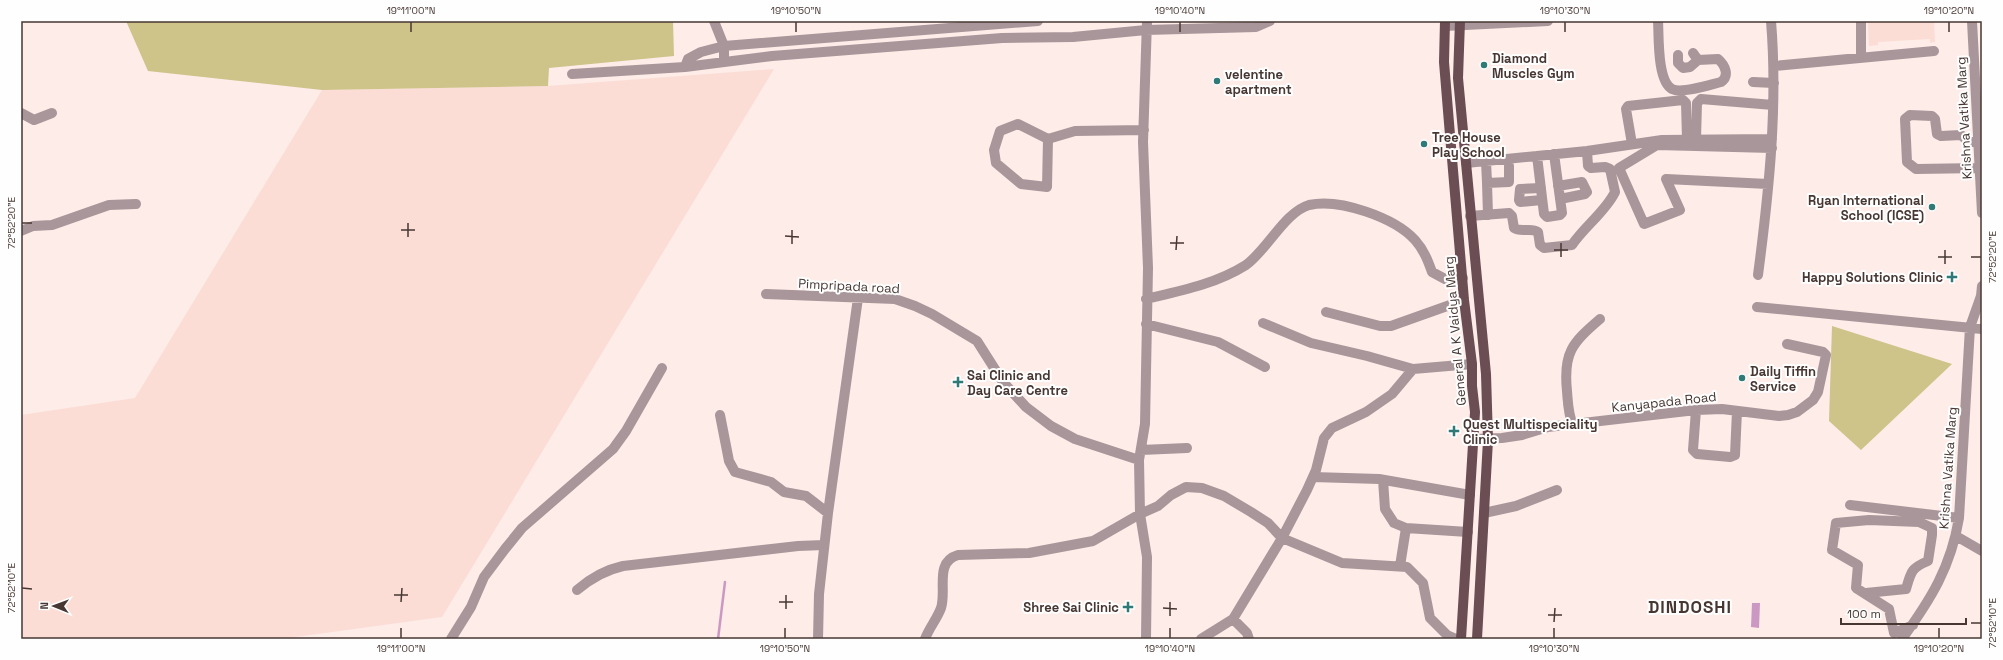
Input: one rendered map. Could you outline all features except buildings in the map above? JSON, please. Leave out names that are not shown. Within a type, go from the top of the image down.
[{"type":"main road","name":"General A K Vaidya Marg","points":[[1445,23],[1445,78],[1464,300],[1472,364],[1472,386],[1475,412],[1461,639]]},
{"type":"main road","name":"General A K Vaidya Marg","points":[[1460,24],[1458,78],[1486,374],[1488,440],[1477,639]]},
{"type":"street","points":[[714,21],[724,46],[724,62]]},
{"type":"street","points":[[685,67],[688,59],[702,52],[724,46],[1038,21]]},
{"type":"street","points":[[572,74],[685,67],[772,56],[1002,38],[1073,37],[1147,25],[1256,27],[1270,21]]},
{"type":"street","points":[[1445,23],[1460,24],[1548,21]]},
{"type":"street","points":[[1658,21],[1662,74],[1666,83],[1672,89],[1683,90],[1721,82],[1724,80],[1726,74],[1724,64],[1718,59],[1695,56],[1690,67],[1683,68],[1678,63],[1678,55]]},
{"type":"street","points":[[1758,275],[1772,144],[1774,66],[1771,21]]},
{"type":"street","points":[[1861,21],[1861,58]]},
{"type":"street","name":"Krishna Vatika Marg","points":[[1972,21],[1982,213]]},
{"type":"street","points":[[1146,639],[1147,557],[1140,514],[1140,455],[1145,424],[1146,299],[1148,268],[1144,130],[1147,25]]},
{"type":"street","points":[[1774,66],[1934,51]]},
{"type":"street","points":[[1753,81],[1774,81]]},
{"type":"street","points":[[1691,139],[1697,103],[1701,99],[1773,105]]},
{"type":"street","points":[[1632,144],[1626,109],[1628,106],[1683,100],[1686,103],[1691,139]]},
{"type":"street","points":[[21,113],[34,120],[52,113]]},
{"type":"street","points":[[1978,142],[1969,142],[1961,135],[1941,136],[1937,134],[1935,119],[1932,116],[1910,115],[1905,119],[1907,162],[1911,167],[1916,169],[1980,168]]},
{"type":"street","points":[[1048,139],[1047,187],[1021,184],[996,163],[994,150],[1000,131],[1018,124],[1048,139],[1075,131],[1144,130]]},
{"type":"street","points":[[1466,162],[1587,151],[1662,140],[1691,139],[1772,144]]},
{"type":"street","points":[[1768,184],[1666,179],[1680,210],[1644,224],[1619,168],[1657,146],[1772,144]]},
{"type":"street","points":[[1470,216],[1509,213],[1512,216],[1514,228],[1518,231],[1535,230],[1538,232],[1540,246],[1544,248],[1572,245],[1584,229],[1591,224],[1615,192],[1610,170],[1605,167],[1591,168],[1588,166],[1587,151]]},
{"type":"street","points":[[1537,156],[1544,214],[1547,217],[1560,215],[1562,213],[1554,154]]},
{"type":"street","points":[[1486,161],[1488,215]]},
{"type":"street","points":[[1486,183],[1509,182],[1509,166]]},
{"type":"street","points":[[1558,186],[1582,182],[1587,192],[1585,194],[1560,199]]},
{"type":"street","points":[[1541,188],[1520,189],[1519,200],[1520,202],[1542,200]]},
{"type":"street","points":[[21,231],[33,226],[52,225],[109,206],[136,204]]},
{"type":"street","points":[[1146,299],[1219,280],[1246,264],[1265,247],[1294,214],[1309,205],[1338,204],[1389,221],[1415,240],[1426,256],[1432,272],[1445,279],[1463,278]]},
{"type":"street","name":"Krishna Vatika Marg","points":[[1902,639],[1913,625],[1945,571],[1956,536],[1959,518],[1970,327],[1981,296],[1982,286]]},
{"type":"street","name":"Pimpripada road","points":[[766,294],[894,299],[915,306],[932,314],[977,341],[1003,382],[1026,407],[1051,426],[1075,439],[1140,455]]},
{"type":"street","points":[[818,639],[819,594],[824,545],[858,298]]},
{"type":"street","points":[[1326,312],[1380,326],[1391,326],[1464,300]]},
{"type":"street","points":[[1757,307],[1982,329]]},
{"type":"street","points":[[1573,425],[1568,414],[1566,362],[1573,346],[1600,319]]},
{"type":"street","points":[[1263,323],[1311,343],[1367,356],[1413,369],[1472,364]]},
{"type":"street","points":[[1146,324],[1218,342],[1265,367]]},
{"type":"street","name":"Kanyapada Road","points":[[1473,439],[1488,440],[1522,435],[1548,427],[1696,410],[1722,409],[1778,416],[1788,415],[1797,412],[1813,400],[1818,392],[1826,355],[1823,352],[1787,344]]},
{"type":"street","points":[[451,639],[471,607],[484,577],[505,549],[522,528],[613,449],[662,368]]},
{"type":"street","points":[[1201,639],[1232,619],[1282,538],[1313,477],[1324,438],[1332,428],[1366,412],[1392,394],[1413,369]]},
{"type":"street","points":[[1696,410],[1694,450],[1697,454],[1730,457],[1734,455],[1737,411]]},
{"type":"street","points":[[720,415],[729,461],[735,472],[772,482],[784,492],[806,496],[828,513]]},
{"type":"street","points":[[1140,455],[1187,448]]},
{"type":"street","points":[[1313,477],[1383,480],[1470,495]]},
{"type":"street","points":[[1383,480],[1385,509],[1394,523],[1406,528],[1468,532]]},
{"type":"street","points":[[925,639],[936,622],[942,606],[943,572],[945,563],[951,557],[958,555],[1029,553],[1086,543],[1115,530],[1140,514],[1158,506],[1171,495],[1186,488],[1202,488],[1224,496],[1268,523],[1282,538],[1342,562],[1407,567],[1422,583],[1430,618],[1447,635],[1456,639]]},
{"type":"street","points":[[1484,513],[1516,506],[1557,490]]},
{"type":"street","points":[[1850,505],[1959,518]]},
{"type":"street","points":[[1866,593],[1906,589],[1911,572],[1916,566],[1928,560],[1932,528],[1919,522],[1869,520],[1836,523],[1832,550],[1858,565],[1856,588],[1889,609],[1894,633],[1913,625]]},
{"type":"street","points":[[1400,566],[1406,528]]},
{"type":"street","points":[[1956,536],[1982,551]]},
{"type":"street","points":[[578,590],[589,580],[602,573],[623,566],[770,549],[824,545]]},
{"type":"street","points":[[1232,619],[1247,633],[1249,639]]},
{"type":"shaded area","points":[[126,21],[673,21],[674,56],[549,68],[548,86],[322,90],[148,71]]},
{"type":"shaded area","points":[[1868,21],[1934,21],[1935,42],[1930,43],[1930,39],[1878,42],[1878,45],[1869,46]]},
{"type":"shaded area","points":[[774,69],[442,617],[281,639],[21,639],[21,415],[135,398],[322,90],[548,86]]},
{"type":"shaded area","points":[[1832,326],[1952,364],[1861,450],[1829,421]]},
{"type":"shaded area","points":[[1752,603],[1760,603],[1759,628],[1751,627]]},
{"type":"waterway","points":[[718,639],[725,582]]},
{"type":"place","name":"Diamond Muscles Gym","points":[[1484,65]]},
{"type":"place","name":"velentine apartment","points":[[1217,81]]},
{"type":"place","name":"Tree House Play School","points":[[1424,144]]},
{"type":"place","name":"Ryan International School (ICSE)","points":[[1932,207]]},
{"type":"place","name":"Happy Solutions Clinic","points":[[1952,277]]},
{"type":"place","name":"Daily Tiffin Service","points":[[1742,378]]},
{"type":"place","name":"Sai Clinic and Day Care Centre","points":[[958,382]]},
{"type":"place","name":"Quest Multispeciality Clinic","points":[[1454,431]]},
{"type":"place","name":"Shree Sai Clinic","points":[[1128,607]]},
{"type":"district","name":"DINDOSHI","points":[[1690,607]]}]
